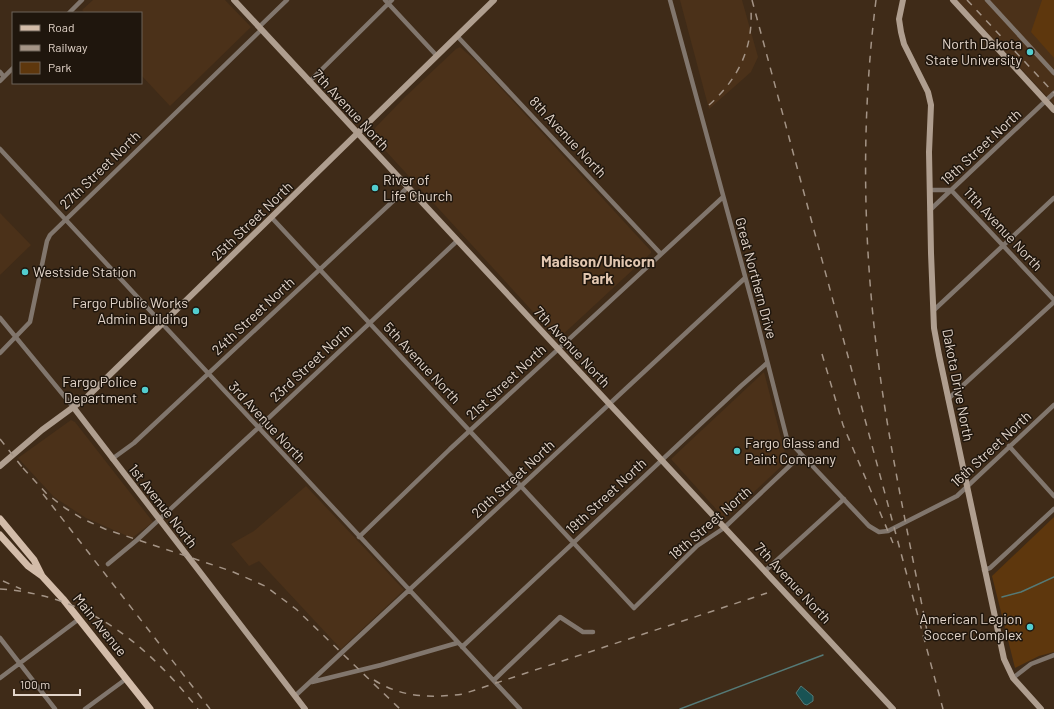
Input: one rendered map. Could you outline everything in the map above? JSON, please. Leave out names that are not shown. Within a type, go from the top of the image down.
[{"type":"main road","name":"Main Avenue","points":[[0,519],[34,560],[42,576]]},
{"type":"main road","name":"Main Avenue","points":[[0,536],[28,566],[42,576],[79,619],[150,709]]},
{"type":"street","points":[[70,12],[82,0]]},
{"type":"street","name":"7th Avenue North","points":[[234,0],[407,188],[893,709]]},
{"type":"street","name":"27th Street North","points":[[0,353],[30,322],[33,315],[47,241],[65,219],[260,29],[287,0]]},
{"type":"street","name":"25th Street North","points":[[0,466],[74,408],[272,218],[494,0]]},
{"type":"street","name":"Great Northern Drive","points":[[670,0],[787,439],[875,530]]},
{"type":"street","name":"Dakota Drive North","points":[[903,0],[899,19],[904,44],[928,92],[931,105],[929,152],[934,328],[966,486],[1004,659],[1013,678]]},
{"type":"street","points":[[953,0],[1054,110]]},
{"type":"street","points":[[987,0],[1054,73]]},
{"type":"street","points":[[309,82],[388,1],[436,56]]},
{"type":"street","name":"8th Avenue North","points":[[457,36],[661,254]]},
{"type":"street","points":[[0,81],[12,69]]},
{"type":"street","points":[[0,72],[4,76]]},
{"type":"street","name":"19th Street North","points":[[930,210],[1054,93]]},
{"type":"street","name":"3rd Avenue North","points":[[0,148],[520,709]]},
{"type":"street","name":"24th Street North","points":[[112,459],[134,443],[407,188]]},
{"type":"street","name":"11th Avenue North","points":[[930,190],[951,190],[1054,301]]},
{"type":"street","name":"21st Street North","points":[[359,537],[470,431],[723,197]]},
{"type":"street","points":[[934,310],[1054,198]]},
{"type":"street","name":"5th Avenue North","points":[[272,218],[634,608]]},
{"type":"street","name":"23rd Street North","points":[[108,564],[258,428],[457,241]]},
{"type":"street","name":"20th Street North","points":[[295,696],[745,278]]},
{"type":"street","points":[[948,399],[1054,301]]},
{"type":"street","name":"1st Avenue North","points":[[0,318],[74,408],[305,709]]},
{"type":"street","name":"19th Street North","points":[[462,647],[661,460],[767,363]]},
{"type":"street","name":"16th Street North","points":[[875,530],[879,532],[888,531],[957,496],[1054,405]]},
{"type":"street","points":[[1009,446],[1054,496]]},
{"type":"street","name":"18th Street North","points":[[634,608],[697,546],[724,528],[802,455]]},
{"type":"street","points":[[765,571],[844,499]]},
{"type":"street","points":[[984,570],[990,568],[1054,509]]},
{"type":"street","points":[[494,680],[560,618],[583,632],[592,632]]},
{"type":"street","points":[[0,678],[79,619]]},
{"type":"street","points":[[0,638],[55,709]]},
{"type":"street","points":[[310,682],[381,665],[457,642]]},
{"type":"street","points":[[1041,709],[1013,678],[1031,664],[1054,655]]},
{"type":"street","points":[[85,709],[126,679]]},
{"type":"shaded area","points":[[93,0],[225,0],[251,27],[170,106],[142,76],[142,12],[84,12],[82,10]]},
{"type":"shaded area","points":[[680,0],[742,0],[758,57],[751,72],[709,109]]},
{"type":"shaded area","name":"North Dakota State University","points":[[957,0],[1054,0],[1054,104]]},
{"type":"shaded area","points":[[460,47],[476,61],[651,251],[651,253],[558,339],[372,136],[375,128],[405,97],[456,49]]},
{"type":"shaded area","points":[[0,213],[31,245],[0,275]]},
{"type":"shaded area","points":[[764,372],[787,461],[725,519],[671,459]]},
{"type":"shaded area","points":[[71,420],[75,422],[153,522],[132,538],[86,518],[54,497],[18,458]]},
{"type":"shaded area","points":[[306,486],[404,590],[341,649],[259,561],[249,566],[231,544],[254,531]]},
{"type":"green space","points":[[1042,0],[1054,0],[1054,58],[1031,32]]},
{"type":"green space","points":[[1054,517],[1054,652],[1039,656],[1015,668],[992,576]]},
{"type":"water","points":[[801,686],[813,696],[813,701],[807,705],[804,704],[796,693]]},
{"type":"waterway","points":[[1002,597],[1021,592],[1054,577]]},
{"type":"waterway","points":[[680,709],[823,655]]},
{"type":"railway","points":[[752,0],[943,709]]},
{"type":"railway","points":[[876,0],[871,48],[866,143],[867,239],[870,287],[886,413],[927,631]]},
{"type":"railway","points":[[967,0],[1054,93]]},
{"type":"railway","points":[[709,105],[728,85],[742,62],[749,38],[751,10]]},
{"type":"railway","points":[[822,354],[843,425],[893,543]]},
{"type":"railway","points":[[0,439],[26,472]]},
{"type":"railway","points":[[23,468],[46,493],[65,508],[83,519],[105,529],[231,571],[265,586],[296,609],[400,709]]},
{"type":"railway","points":[[43,494],[210,709]]},
{"type":"railway","points":[[3,581],[21,589]]},
{"type":"railway","points":[[0,589],[31,593],[60,601],[87,612],[112,626],[157,663],[198,709]]},
{"type":"railway","points":[[374,680],[395,690],[417,695],[440,696],[463,694],[767,593]]},
{"type":"place","name":"North Dakota State University","points":[[1030,52]]},
{"type":"place","name":"River of Life Church","points":[[375,188]]},
{"type":"place","name":"Westside Station","points":[[25,272]]},
{"type":"place","name":"Fargo Public Works Admin Building","points":[[196,311]]},
{"type":"place","name":"Fargo Police Department","points":[[145,390]]},
{"type":"place","name":"Fargo Glass and Paint Company","points":[[737,451]]},
{"type":"place","name":"American Legion Soccer Complex","points":[[1030,627]]},
{"type":"district","name":"Madison/Unicorn Park","points":[[598,270]]}]
